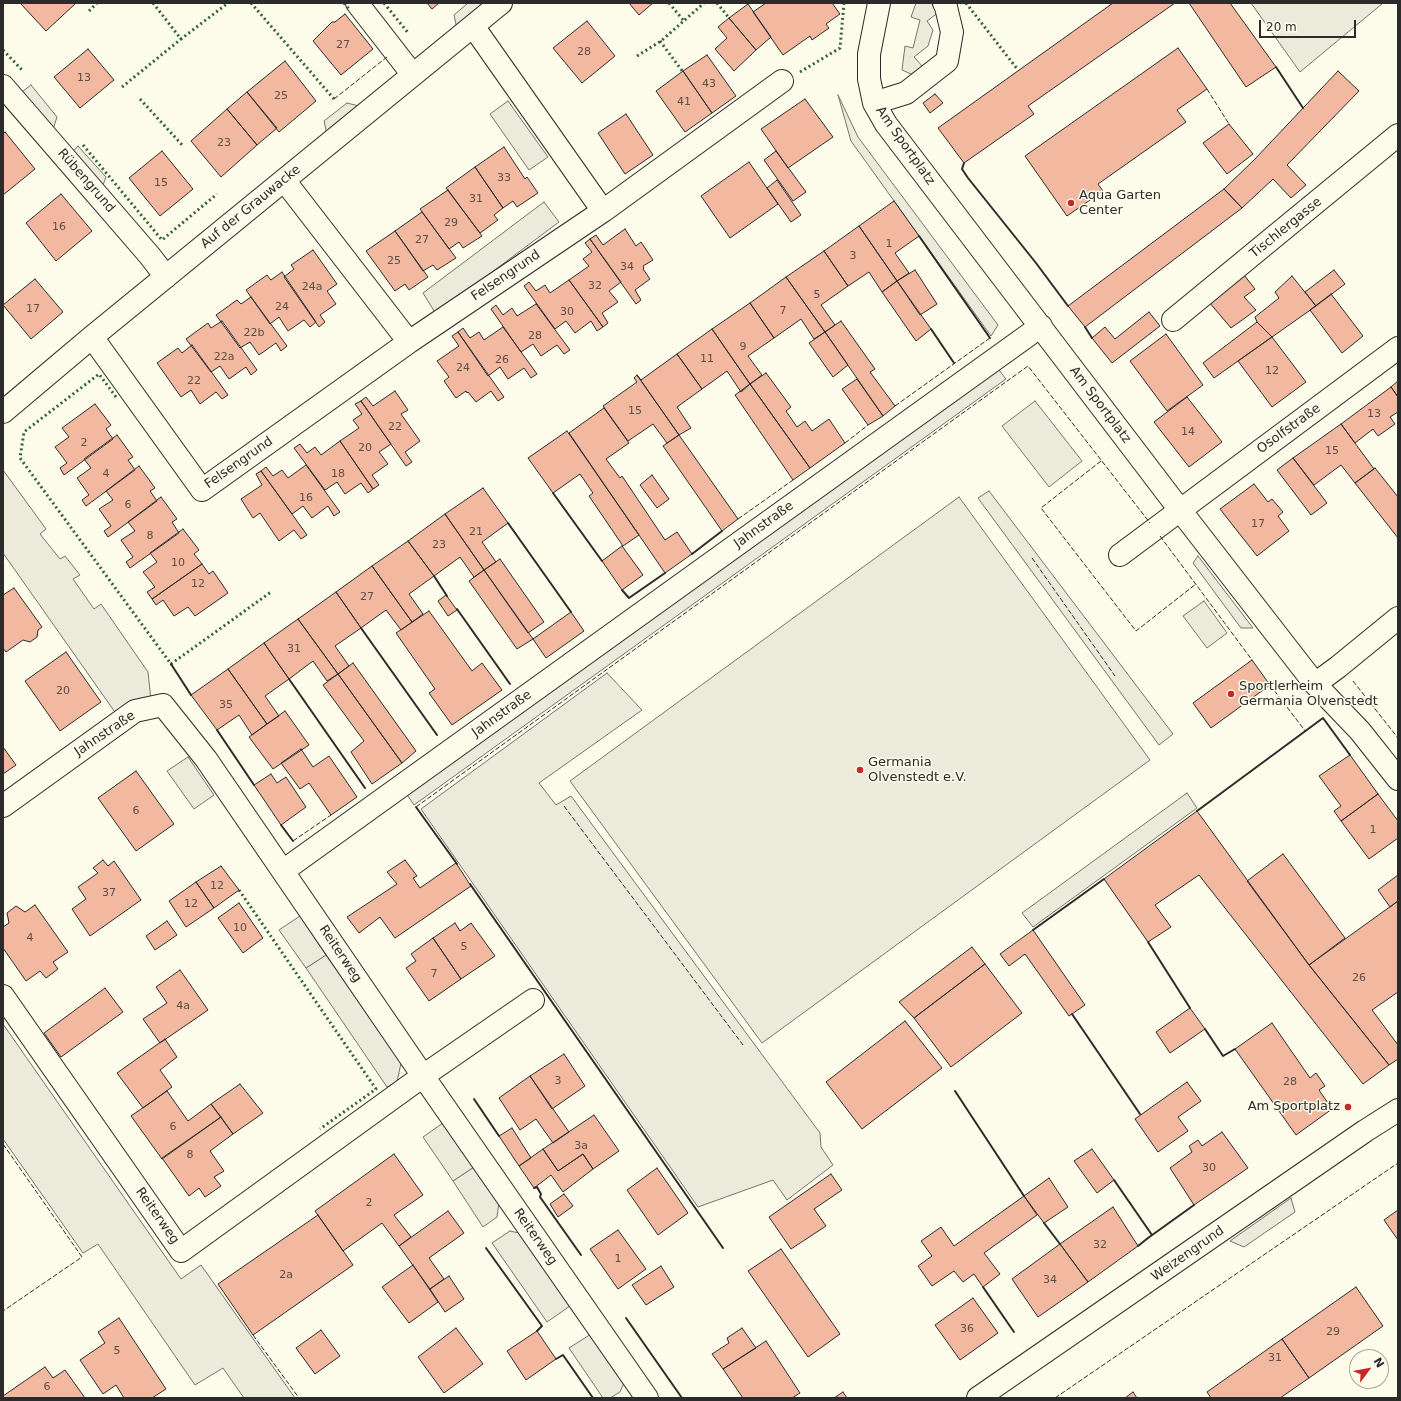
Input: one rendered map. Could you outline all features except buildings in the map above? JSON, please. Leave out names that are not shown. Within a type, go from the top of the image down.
[{"type":"street","points":[[357,3],[413,75]]},
{"type":"street","name":"Auf der Grauwacke","points":[[3,412],[92,337],[501,3]]},
{"type":"street","name":"Am Sportplatz","points":[[879,3],[869,54],[869,80],[874,102],[886,124],[1180,510],[1315,684],[1360,731],[1398,779]]},
{"type":"street","points":[[874,102],[906,93],[947,61],[952,32],[944,3]]},
{"type":"street","points":[[473,26],[603,211]]},
{"type":"street","name":"Felsengrund","points":[[92,337],[202,490],[409,342],[603,211],[782,81]]},
{"type":"street","name":"Rübengrund","points":[[3,86],[150,256],[166,277]]},
{"type":"street","name":"Tischlergasse","points":[[1173,320],[1398,135]]},
{"type":"street","points":[[284,180],[409,342]]},
{"type":"street","name":"Jahnstraße","points":[[3,806],[135,712],[163,705],[206,759],[283,871],[1041,326]]},
{"type":"street","name":"Osolfstraße","points":[[1120,555],[1398,348]]},
{"type":"street","points":[[1315,684],[1398,618]]},
{"type":"street","name":"Reiterweg","points":[[283,871],[423,1076],[647,1398]]},
{"type":"street","name":"Reiterweg","points":[[3,996],[180,1251],[423,1076],[533,1000]]},
{"type":"street","name":"Weizengrund","points":[[978,1398],[1365,1131],[1398,1110]]},
{"type":"shaded area","points":[[468,3],[480,3],[495,7],[459,38],[454,15]]},
{"type":"shaded area","points":[[916,3],[931,3],[939,12],[927,21],[933,30],[928,46],[914,57],[924,68],[911,74],[902,70],[905,46],[913,48],[920,20],[911,17]]},
{"type":"shaded area","points":[[1251,3],[1383,3],[1300,72]]},
{"type":"shaded area","points":[[31,85],[57,117],[50,139],[14,98]]},
{"type":"shaded area","points":[[838,95],[858,137],[998,325],[991,336],[851,141]]},
{"type":"shaded area","points":[[508,101],[548,157],[529,170],[490,114]]},
{"type":"shaded area","points":[[347,103],[371,109],[329,144],[324,121]]},
{"type":"shaded area","points":[[78,146],[106,177],[99,196],[66,159]]},
{"type":"shaded area","points":[[544,202],[559,222],[436,314],[423,293]]},
{"type":"shaded area","points":[[992,361],[1006,379],[414,805],[402,787]]},
{"type":"shaded area","points":[[1035,401],[1082,461],[1049,487],[1002,426]]},
{"type":"shaded area","points":[[3,470],[46,529],[40,534],[60,559],[65,556],[80,575],[73,579],[94,609],[101,604],[148,672],[151,700],[117,715],[3,553]]},
{"type":"shaded area","points":[[989,491],[1173,734],[1159,745],[978,498]]},
{"type":"shaded area","name":"Germania Olvenstedt e.V.","points":[[959,497],[1150,760],[762,1043],[570,781]]},
{"type":"shaded area","points":[[1198,556],[1253,628],[1241,628],[1193,563]]},
{"type":"shaded area","points":[[1204,601],[1227,633],[1207,648],[1183,616]]},
{"type":"shaded area","points":[[607,673],[642,710],[539,783],[556,805],[571,796],[820,1133],[821,1147],[833,1165],[787,1200],[773,1180],[698,1207],[421,809]]},
{"type":"shaded area","points":[[188,757],[214,795],[194,809],[167,771]]},
{"type":"shaded area","points":[[1187,793],[1197,808],[1033,927],[1022,913]]},
{"type":"shaded area","points":[[300,916],[326,955],[306,968],[279,930]]},
{"type":"shaded area","points":[[326,955],[401,1063],[397,1082],[387,1087],[306,968]]},
{"type":"shaded area","points":[[3,1024],[181,1279],[201,1265],[295,1398],[244,1398],[223,1368],[195,1385],[98,1244],[83,1253],[3,1139]]},
{"type":"shaded area","points":[[443,1123],[474,1167],[453,1181],[423,1137]]},
{"type":"shaded area","points":[[474,1167],[499,1202],[497,1217],[483,1227],[453,1181]]},
{"type":"shaded area","points":[[1291,1198],[1295,1212],[1244,1247],[1230,1241]]},
{"type":"shaded area","points":[[510,1231],[519,1233],[570,1306],[547,1322],[492,1243]]},
{"type":"shaded area","points":[[591,1334],[624,1383],[620,1392],[610,1398],[603,1398],[569,1348]]},
{"type":"hedge","points":[[89,11],[97,3]]},
{"type":"hedge","points":[[153,3],[181,39],[228,3]]},
{"type":"hedge","points":[[251,3],[334,99]]},
{"type":"hedge","points":[[344,3],[349,9]]},
{"type":"hedge","points":[[384,3],[409,34]]},
{"type":"hedge","points":[[669,3],[684,21]]},
{"type":"hedge","points":[[637,56],[661,41],[704,3]]},
{"type":"hedge","points":[[717,3],[729,18]]},
{"type":"hedge","points":[[800,72],[840,48],[844,3]]},
{"type":"hedge","points":[[966,3],[1018,70]]},
{"type":"hedge","points":[[122,87],[181,39]]},
{"type":"hedge","points":[[660,41],[683,72]]},
{"type":"hedge","points":[[3,50],[22,70]]},
{"type":"hedge","points":[[140,99],[184,147]]},
{"type":"hedge","points":[[83,145],[162,240],[217,194]]},
{"type":"hedge","points":[[116,397],[99,374],[24,432],[20,458],[171,664],[271,592]]},
{"type":"hedge","points":[[239,890],[376,1089],[320,1129]]},
{"type":"fence","points":[[334,99],[387,57]]},
{"type":"fence","points":[[1207,89],[1229,124]]},
{"type":"fence","points":[[895,406],[990,338]]},
{"type":"fence","points":[[416,807],[1028,366],[1150,523]]},
{"type":"fence","points":[[845,443],[868,425]]},
{"type":"fence","points":[[1101,461],[1041,508],[1136,631],[1196,584]]},
{"type":"fence","points":[[738,519],[793,480]]},
{"type":"fence","points":[[1160,536],[1252,660]]},
{"type":"fence","points":[[1032,558],[1115,676]]},
{"type":"fence","points":[[1353,681],[1398,738]]},
{"type":"fence","points":[[1270,685],[1306,732]]},
{"type":"fence","points":[[564,806],[743,1045]]},
{"type":"fence","points":[[293,841],[331,815]]},
{"type":"fence","points":[[3,1144],[82,1257],[3,1311]]},
{"type":"fence","points":[[1055,1398],[1398,1163]]},
{"type":"fence","points":[[253,1335],[299,1398]]},
{"type":"wall","points":[[1276,67],[1303,108]]},
{"type":"wall","points":[[964,163],[962,169],[968,178],[1036,263],[1068,306]]},
{"type":"wall","points":[[919,236],[990,338]]},
{"type":"wall","points":[[1085,327],[1092,338]]},
{"type":"wall","points":[[931,329],[954,363]]},
{"type":"wall","points":[[553,493],[602,561]]},
{"type":"wall","points":[[508,523],[571,612]]},
{"type":"wall","points":[[692,554],[722,531]]},
{"type":"wall","points":[[622,590],[629,598],[665,573]]},
{"type":"wall","points":[[434,576],[447,596]]},
{"type":"wall","points":[[457,609],[510,684]]},
{"type":"wall","points":[[361,628],[437,735]]},
{"type":"wall","points":[[171,664],[191,695]]},
{"type":"wall","points":[[289,679],[365,788]]},
{"type":"wall","points":[[1197,811],[1323,718],[1350,755]]},
{"type":"wall","points":[[217,730],[254,785]]},
{"type":"wall","points":[[416,807],[457,864]]},
{"type":"wall","points":[[281,825],[293,841]]},
{"type":"wall","points":[[1033,930],[1104,879]]},
{"type":"wall","points":[[470,884],[723,1248]]},
{"type":"wall","points":[[1148,942],[1190,1008]]},
{"type":"wall","points":[[1072,1014],[1140,1114]]},
{"type":"wall","points":[[1205,1029],[1223,1056],[1235,1049]]},
{"type":"wall","points":[[955,1091],[1024,1196]]},
{"type":"wall","points":[[474,1099],[499,1136]]},
{"type":"wall","points":[[1114,1180],[1152,1235]]},
{"type":"wall","points":[[534,1188],[537,1187],[541,1194],[540,1197],[581,1255]]},
{"type":"wall","points":[[1138,1246],[1194,1205]]},
{"type":"wall","points":[[1044,1223],[1060,1244]]},
{"type":"wall","points":[[486,1248],[542,1326],[537,1331]]},
{"type":"wall","points":[[983,1287],[1014,1332]]},
{"type":"wall","points":[[626,1318],[682,1398]]},
{"type":"wall","points":[[556,1359],[563,1355],[593,1398]]},
{"type":"place","name":"Aqua Garten Center","points":[[1071,203]]},
{"type":"place","name":"Sportlerheim Germania Olvenstedt","points":[[1231,694]]},
{"type":"place","name":"Germania Olvenstedt e.V.","points":[[860,770]]},
{"type":"place","name":"Am Sportplatz","points":[[1348,1107]]}]
